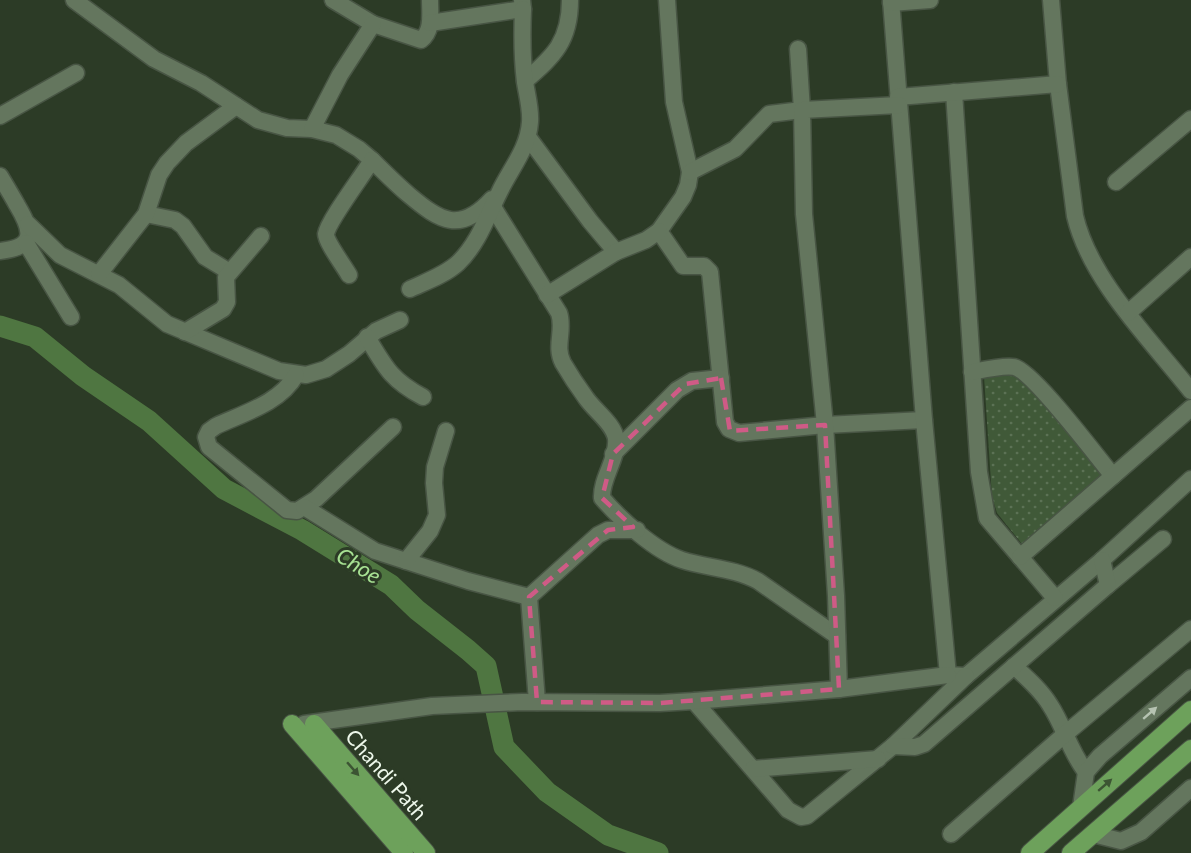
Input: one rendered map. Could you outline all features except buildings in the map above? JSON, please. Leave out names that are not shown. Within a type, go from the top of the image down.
[{"type":"main road","points":[[1030,853],[1191,710]]},
{"type":"main road","name":"Chandi Path","points":[[292,724],[404,853]]},
{"type":"main road","name":"Chandi Path","points":[[314,724],[426,853]]},
{"type":"main road","points":[[1071,853],[1191,749]]},
{"type":"street","points":[[74,0],[154,59],[201,83],[258,120],[273,126],[312,129],[336,135],[359,149],[434,215],[443,219],[458,220],[476,214],[496,199]]},
{"type":"street","points":[[333,0],[373,24],[421,40],[427,35],[430,24],[430,0]]},
{"type":"street","points":[[547,295],[616,252],[646,240],[659,231],[683,197],[690,172],[674,102],[667,0]]},
{"type":"street","points":[[930,0],[891,2],[924,420],[948,675]]},
{"type":"street","points":[[1051,0],[1058,84],[1075,216],[1080,237],[1091,261],[1128,313],[1191,391]]},
{"type":"street","points":[[525,81],[550,60],[561,44],[569,24],[572,1]]},
{"type":"street","points":[[410,289],[457,264],[472,247],[520,156],[528,137],[530,120],[525,81],[523,4],[430,24]]},
{"type":"street","points":[[312,129],[340,75],[373,24]]},
{"type":"street","points":[[798,49],[804,214],[825,425],[839,689]]},
{"type":"street","points":[[0,116],[76,73]]},
{"type":"street","points":[[690,172],[735,149],[769,114],[899,101],[954,92],[1058,84]]},
{"type":"street","points":[[954,92],[979,472],[987,518],[1055,598]]},
{"type":"street","points":[[99,274],[146,214],[159,175],[166,163],[186,143],[236,106]]},
{"type":"street","points":[[1116,182],[1191,119]]},
{"type":"street","points":[[528,137],[590,222],[616,252]]},
{"type":"street","points":[[349,275],[328,242],[326,233],[372,160]]},
{"type":"street","points":[[0,176],[28,224],[60,255],[99,274],[130,293],[167,324],[279,371],[306,375],[326,369],[349,354],[376,331],[400,320]]},
{"type":"street","points":[[496,199],[561,320],[558,339],[560,356],[587,399],[614,431],[616,445],[601,488],[602,498],[637,530],[672,556],[744,573],[837,636]]},
{"type":"street","points":[[146,214],[175,220],[183,226],[205,258],[228,271]]},
{"type":"street","points":[[0,250],[19,248],[26,243],[30,234],[28,224]]},
{"type":"street","points":[[659,231],[683,266],[704,266],[710,272],[725,422],[733,432],[739,434],[825,425],[924,420]]},
{"type":"street","points":[[185,332],[223,309],[227,302],[226,277],[228,271],[261,236]]},
{"type":"street","points":[[26,243],[71,317]]},
{"type":"street","points":[[1128,313],[1191,257]]},
{"type":"street","points":[[367,337],[393,377],[402,386],[423,397]]},
{"type":"street","points":[[972,372],[1014,367],[1026,375],[1051,400],[1113,476]]},
{"type":"street","points":[[296,375],[283,392],[266,403],[216,426],[206,437],[209,447],[281,507],[297,511],[304,507],[333,485],[393,427]]},
{"type":"street","points":[[614,454],[676,390],[692,381],[721,378]]},
{"type":"street","points":[[1020,557],[1191,408]]},
{"type":"street","points":[[406,561],[430,531],[437,514],[435,467],[446,431]]},
{"type":"street","points":[[694,701],[788,810],[801,817],[807,816],[893,747],[966,676],[1102,560],[1191,479]]},
{"type":"street","points":[[304,507],[375,551],[468,582],[529,597]]},
{"type":"street","points":[[530,702],[529,597],[598,535],[608,530],[637,530]]},
{"type":"street","points":[[893,747],[915,747],[924,744],[1163,539]]},
{"type":"street","points":[[1102,560],[1108,585]]},
{"type":"street","points":[[951,834],[1064,735],[1191,629]]},
{"type":"street","points":[[1014,666],[1047,699],[1076,760],[1086,772]]},
{"type":"street","points":[[292,724],[314,724],[432,706],[530,702],[660,703],[839,689],[948,675],[966,676]]},
{"type":"street","points":[[1081,807],[1086,772],[1100,756],[1191,678]]},
{"type":"street","points":[[753,769],[878,759]]},
{"type":"street","points":[[1109,853],[1121,841],[1141,832],[1191,788]]},
{"type":"street","points":[[1093,834],[1121,841]]},
{"type":"highlighted area","points":[[721,378],[730,431],[825,425],[839,689],[660,703],[537,702],[529,597],[608,530],[633,527],[602,498],[613,454],[685,384]]},
{"type":"green space","points":[[1013,374],[1023,378],[1104,476],[1022,544],[997,513],[992,497],[984,376]]},
{"type":"waterway","name":"Choe","points":[[0,326],[35,337],[83,376],[149,421],[224,489],[302,530],[391,585],[417,610],[486,666],[504,747],[547,792],[608,835],[658,853]]}]
